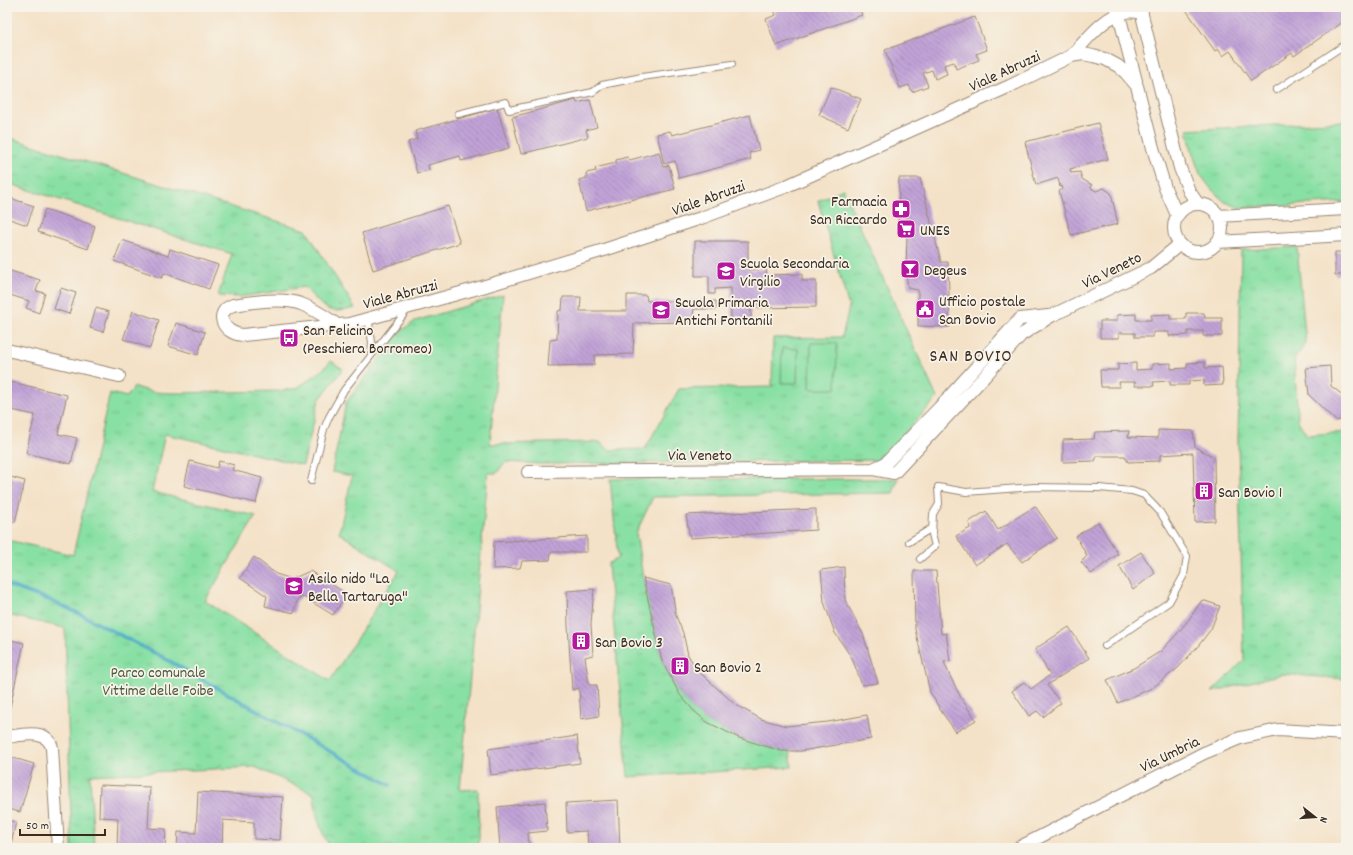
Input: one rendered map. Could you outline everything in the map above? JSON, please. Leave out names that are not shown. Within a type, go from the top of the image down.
[{"type":"street","points":[[1118,10],[1126,12],[1141,10],[1180,168],[1189,191],[1198,204]]},
{"type":"street","points":[[1071,56],[1095,30],[1118,10]]},
{"type":"street","points":[[1118,10],[1153,148],[1163,181],[1177,216]]},
{"type":"street","points":[[1071,56],[1083,54],[1105,59],[1122,69],[1137,86]]},
{"type":"street","name":"Viale Abruzzi","points":[[340,326],[304,305],[281,300],[233,305],[226,309],[222,320],[224,326],[230,332],[243,335],[340,326],[482,287],[604,250],[701,218],[782,188],[1010,86],[1071,56]]},
{"type":"street","points":[[1198,204],[1208,206],[1215,212],[1218,216],[1221,228],[1220,236],[1216,242],[1208,249],[1196,252],[1180,244],[1174,234],[1174,228],[1177,216],[1187,206],[1198,204]]},
{"type":"street","points":[[1218,216],[1346,209]]},
{"type":"street","points":[[1216,242],[1346,235]]},
{"type":"street","name":"Via Veneto","points":[[528,472],[873,469],[894,473],[1021,336],[1052,316],[1151,268],[1180,244]]},
{"type":"street","points":[[7,350],[119,376]]},
{"type":"street","name":"Via Umbria","points":[[1018,848],[1197,756],[1240,738],[1278,730],[1346,734]]},
{"type":"street","points":[[7,737],[37,735],[44,737],[50,743],[52,748],[58,848]]},
{"type":"lane","points":[[1276,90],[1346,44]]},
{"type":"lane","points":[[458,114],[506,102],[509,110],[593,92],[602,85],[642,77],[732,64]]},
{"type":"lane","points":[[311,481],[324,430],[329,417],[344,390],[410,306]]},
{"type":"lane","points":[[368,318],[372,342],[371,356]]},
{"type":"lane","points":[[920,559],[935,546],[932,528],[933,514],[939,504],[938,487],[966,492],[1034,487],[1099,488],[1132,491],[1144,495],[1160,512],[1187,556],[1184,575],[1169,602],[1105,646]]},
{"type":"lane","points":[[910,542],[932,528]]},
{"type":"green space","points":[[1346,121],[1346,202],[1241,208],[1225,202],[1212,190],[1200,174],[1187,130]]},
{"type":"green space","points":[[7,137],[306,230],[355,308],[337,311],[326,308],[321,305],[304,287],[239,297],[218,296],[232,254],[7,183]]},
{"type":"green space","name":"Parco comunale Vittime delle Foibe","points":[[843,189],[937,398],[880,460],[541,464],[505,462],[497,473],[488,473],[460,790],[478,789],[478,848],[331,848],[319,822],[314,794],[255,767],[90,775],[94,848],[72,848],[65,628],[7,615],[7,540],[73,555],[110,393],[127,397],[134,387],[154,392],[172,393],[280,391],[297,388],[320,372],[331,361],[343,369],[319,400],[303,465],[165,434],[152,492],[256,516],[205,601],[330,681],[399,571],[339,533],[352,476],[332,472],[346,403],[400,332],[415,321],[503,295],[490,444],[600,442],[609,450],[645,449],[679,389],[772,387],[773,338],[842,337],[849,307],[818,201]]},
{"type":"green space","points":[[1297,247],[1306,344],[1294,359],[1298,421],[1307,435],[1346,432],[1346,679],[1282,674],[1212,692],[1244,660],[1238,444],[1241,250]]},
{"type":"green space","points":[[811,343],[837,343],[836,389],[810,389]]},
{"type":"green space","points":[[782,348],[798,349],[797,383],[781,383]]},
{"type":"green space","points":[[610,479],[898,479],[893,493],[653,497],[636,533],[643,578],[662,661],[680,695],[694,711],[707,722],[739,738],[781,751],[790,751],[792,767],[628,777],[608,564],[618,558]]},
{"type":"building","points":[[783,7],[859,7],[862,15],[776,46],[766,19],[776,15],[774,10]]},
{"type":"building","points":[[1184,7],[1346,7],[1346,20],[1294,56],[1292,53],[1251,81],[1230,51],[1223,56],[1218,49],[1215,51]]},
{"type":"building","points":[[975,17],[987,50],[976,54],[979,60],[956,69],[954,62],[944,65],[947,74],[935,79],[932,70],[923,73],[928,86],[912,92],[909,85],[900,88],[885,50]]},
{"type":"building","points":[[831,87],[861,99],[848,128],[819,115]]},
{"type":"building","points":[[576,100],[577,103],[590,100],[597,127],[586,130],[588,137],[521,154],[512,117]]},
{"type":"building","points":[[497,108],[509,148],[461,161],[460,156],[428,165],[429,170],[417,173],[408,142],[417,139],[415,131]]},
{"type":"building","points":[[750,115],[759,150],[749,153],[751,159],[679,178],[675,161],[664,164],[657,134],[670,131],[672,135]]},
{"type":"building","points":[[1098,123],[1108,159],[1070,169],[1071,173],[1080,172],[1082,179],[1092,185],[1091,188],[1096,191],[1104,188],[1111,193],[1118,224],[1071,235],[1059,191],[1063,189],[1062,186],[1060,187],[1058,178],[1036,185],[1025,142]]},
{"type":"building","points":[[659,152],[663,167],[669,165],[675,189],[586,211],[579,180],[587,178],[586,173],[596,171],[595,168],[616,163],[616,160],[627,157],[630,160]]},
{"type":"building","points":[[899,178],[920,178],[941,262],[948,262],[950,327],[918,326],[918,290],[908,288],[906,273],[907,233],[898,234]]},
{"type":"building","points":[[7,197],[34,206],[27,225],[7,218]]},
{"type":"building","points":[[448,206],[460,243],[373,270],[362,233]]},
{"type":"building","points":[[45,209],[95,226],[88,249],[38,232]]},
{"type":"building","points":[[122,240],[168,256],[170,249],[218,265],[209,289],[164,273],[162,278],[114,261]]},
{"type":"building","points":[[695,241],[748,241],[748,270],[766,269],[767,275],[802,274],[802,281],[816,281],[816,307],[751,308],[751,321],[731,321],[731,288],[715,289],[715,294],[709,294],[709,276],[695,276]]},
{"type":"building","points":[[1335,252],[1346,252],[1346,275],[1335,275]]},
{"type":"building","points":[[7,270],[40,280],[36,291],[45,293],[39,313],[26,308],[29,301],[7,294]]},
{"type":"building","points":[[61,288],[76,293],[69,314],[54,309]]},
{"type":"building","points":[[627,295],[646,295],[647,301],[716,301],[716,309],[694,309],[692,322],[634,323],[633,354],[595,355],[594,365],[548,366],[550,340],[557,339],[558,311],[562,310],[563,297],[581,297],[580,311],[627,311]]},
{"type":"building","points":[[96,308],[109,312],[103,332],[90,328]]},
{"type":"building","points":[[133,311],[159,320],[150,348],[123,339]]},
{"type":"building","points":[[1186,313],[1204,313],[1205,318],[1222,318],[1222,336],[1203,336],[1203,331],[1188,331],[1188,335],[1169,336],[1169,332],[1153,332],[1153,337],[1135,337],[1135,333],[1119,333],[1119,338],[1100,338],[1100,321],[1117,321],[1117,315],[1136,314],[1136,320],[1151,320],[1151,315],[1170,314],[1170,319],[1186,319]]},
{"type":"building","points":[[176,323],[205,332],[198,355],[168,346]]},
{"type":"building","points":[[1205,362],[1205,368],[1222,367],[1223,385],[1204,386],[1204,380],[1189,381],[1189,385],[1170,385],[1170,381],[1153,382],[1154,386],[1135,386],[1135,382],[1119,382],[1120,387],[1101,387],[1100,370],[1118,370],[1118,364],[1136,363],[1136,370],[1152,369],[1152,364],[1171,363],[1171,369],[1187,368],[1187,363]]},
{"type":"building","points":[[1330,366],[1331,386],[1346,396],[1346,419],[1336,421],[1309,395],[1306,368]]},
{"type":"building","points":[[7,381],[67,395],[58,434],[77,438],[71,464],[26,453],[35,415],[7,409]]},
{"type":"building","name":"San Bovio 1","points":[[1158,430],[1193,431],[1195,447],[1214,457],[1215,521],[1195,522],[1193,453],[1160,455],[1160,461],[1128,462],[1125,456],[1097,456],[1095,461],[1063,462],[1063,440],[1094,439],[1095,432],[1129,431],[1128,437],[1158,438]]},
{"type":"building","points":[[190,461],[217,468],[219,461],[234,465],[232,470],[262,478],[256,503],[184,486]]},
{"type":"building","points":[[7,476],[25,481],[15,522],[7,520]]},
{"type":"building","points":[[1035,506],[1057,538],[1022,562],[1007,544],[975,565],[956,536],[970,528],[969,522],[986,511],[998,530]]},
{"type":"building","points":[[816,509],[816,530],[690,538],[686,515]]},
{"type":"building","points":[[1098,522],[1118,554],[1091,574],[1081,562],[1087,556],[1076,536]]},
{"type":"building","points":[[587,536],[587,552],[551,552],[550,560],[522,561],[520,568],[493,569],[494,542]]},
{"type":"building","points":[[1141,552],[1155,573],[1133,590],[1119,566]]},
{"type":"building","name":"Asilo nido \"La Bella Tartaruga\"","points":[[254,557],[276,574],[292,579],[310,571],[347,594],[333,615],[302,596],[297,600],[294,613],[265,606],[267,596],[240,578]]},
{"type":"building","points":[[844,567],[845,600],[863,634],[878,683],[862,685],[852,658],[835,633],[824,602],[821,570]]},
{"type":"building","points":[[914,571],[936,571],[941,634],[946,633],[950,661],[944,662],[961,698],[976,720],[956,732],[930,692],[915,629]]},
{"type":"building","name":"San Bovio 2","points":[[643,578],[671,585],[676,616],[683,633],[688,655],[698,671],[736,705],[761,719],[786,726],[828,722],[867,715],[871,739],[801,751],[781,751],[739,738],[707,722],[694,711],[680,695],[662,661]]},
{"type":"building","name":"San Bovio 3","points":[[594,589],[591,624],[593,655],[585,657],[589,685],[597,685],[599,716],[581,719],[579,688],[572,690],[567,591]]},
{"type":"building","points":[[1202,600],[1220,606],[1211,629],[1199,645],[1178,668],[1152,688],[1118,703],[1107,680],[1134,668],[1161,651],[1178,633]]},
{"type":"building","points":[[1069,627],[1089,658],[1047,685],[1061,703],[1043,717],[1037,711],[1029,716],[1012,691],[1024,682],[1031,689],[1050,675],[1035,649]]},
{"type":"building","points":[[7,639],[24,643],[8,716],[7,716]]},
{"type":"building","points":[[577,736],[580,763],[491,775],[488,749]]},
{"type":"building","points":[[7,756],[34,764],[20,812],[7,809]]},
{"type":"building","points":[[100,785],[150,787],[148,828],[166,829],[165,848],[117,848],[118,818],[99,817]]},
{"type":"building","points":[[198,792],[283,797],[280,840],[254,839],[254,822],[223,820],[222,848],[177,848],[178,832],[196,833]]},
{"type":"building","points":[[618,800],[620,848],[588,848],[587,831],[567,832],[566,803]]},
{"type":"building","points":[[545,802],[547,831],[528,833],[529,848],[500,848],[497,807]]},
{"type":"building","points":[[7,820],[16,822],[10,848],[7,848]]},
{"type":"waterway","points":[[7,585],[49,600],[82,615],[164,658],[390,785]]},
{"type":"place","name":"Farmacia San Riccardo","points":[[901,209]]},
{"type":"place","name":"UNES","points":[[906,229]]},
{"type":"place","name":"Degeus","points":[[910,269]]},
{"type":"place","name":"Scuola Secondaria Virgilio","points":[[726,271]]},
{"type":"place","name":"Ufficio postale San Bovio","points":[[925,309]]},
{"type":"place","name":"Scuola Primaria Antichi Fontanili","points":[[661,310]]},
{"type":"place","name":"San Felicino (Peschiera Borromeo)","points":[[289,338]]},
{"type":"place","name":"San Bovio 1","points":[[1204,491]]},
{"type":"place","name":"Asilo nido \"La Bella Tartaruga\"","points":[[294,586]]},
{"type":"place","name":"San Bovio 3","points":[[581,641]]},
{"type":"place","name":"San Bovio 2","points":[[680,666]]},
{"type":"district","name":"SAN BOVIO","points":[[971,355]]}]
